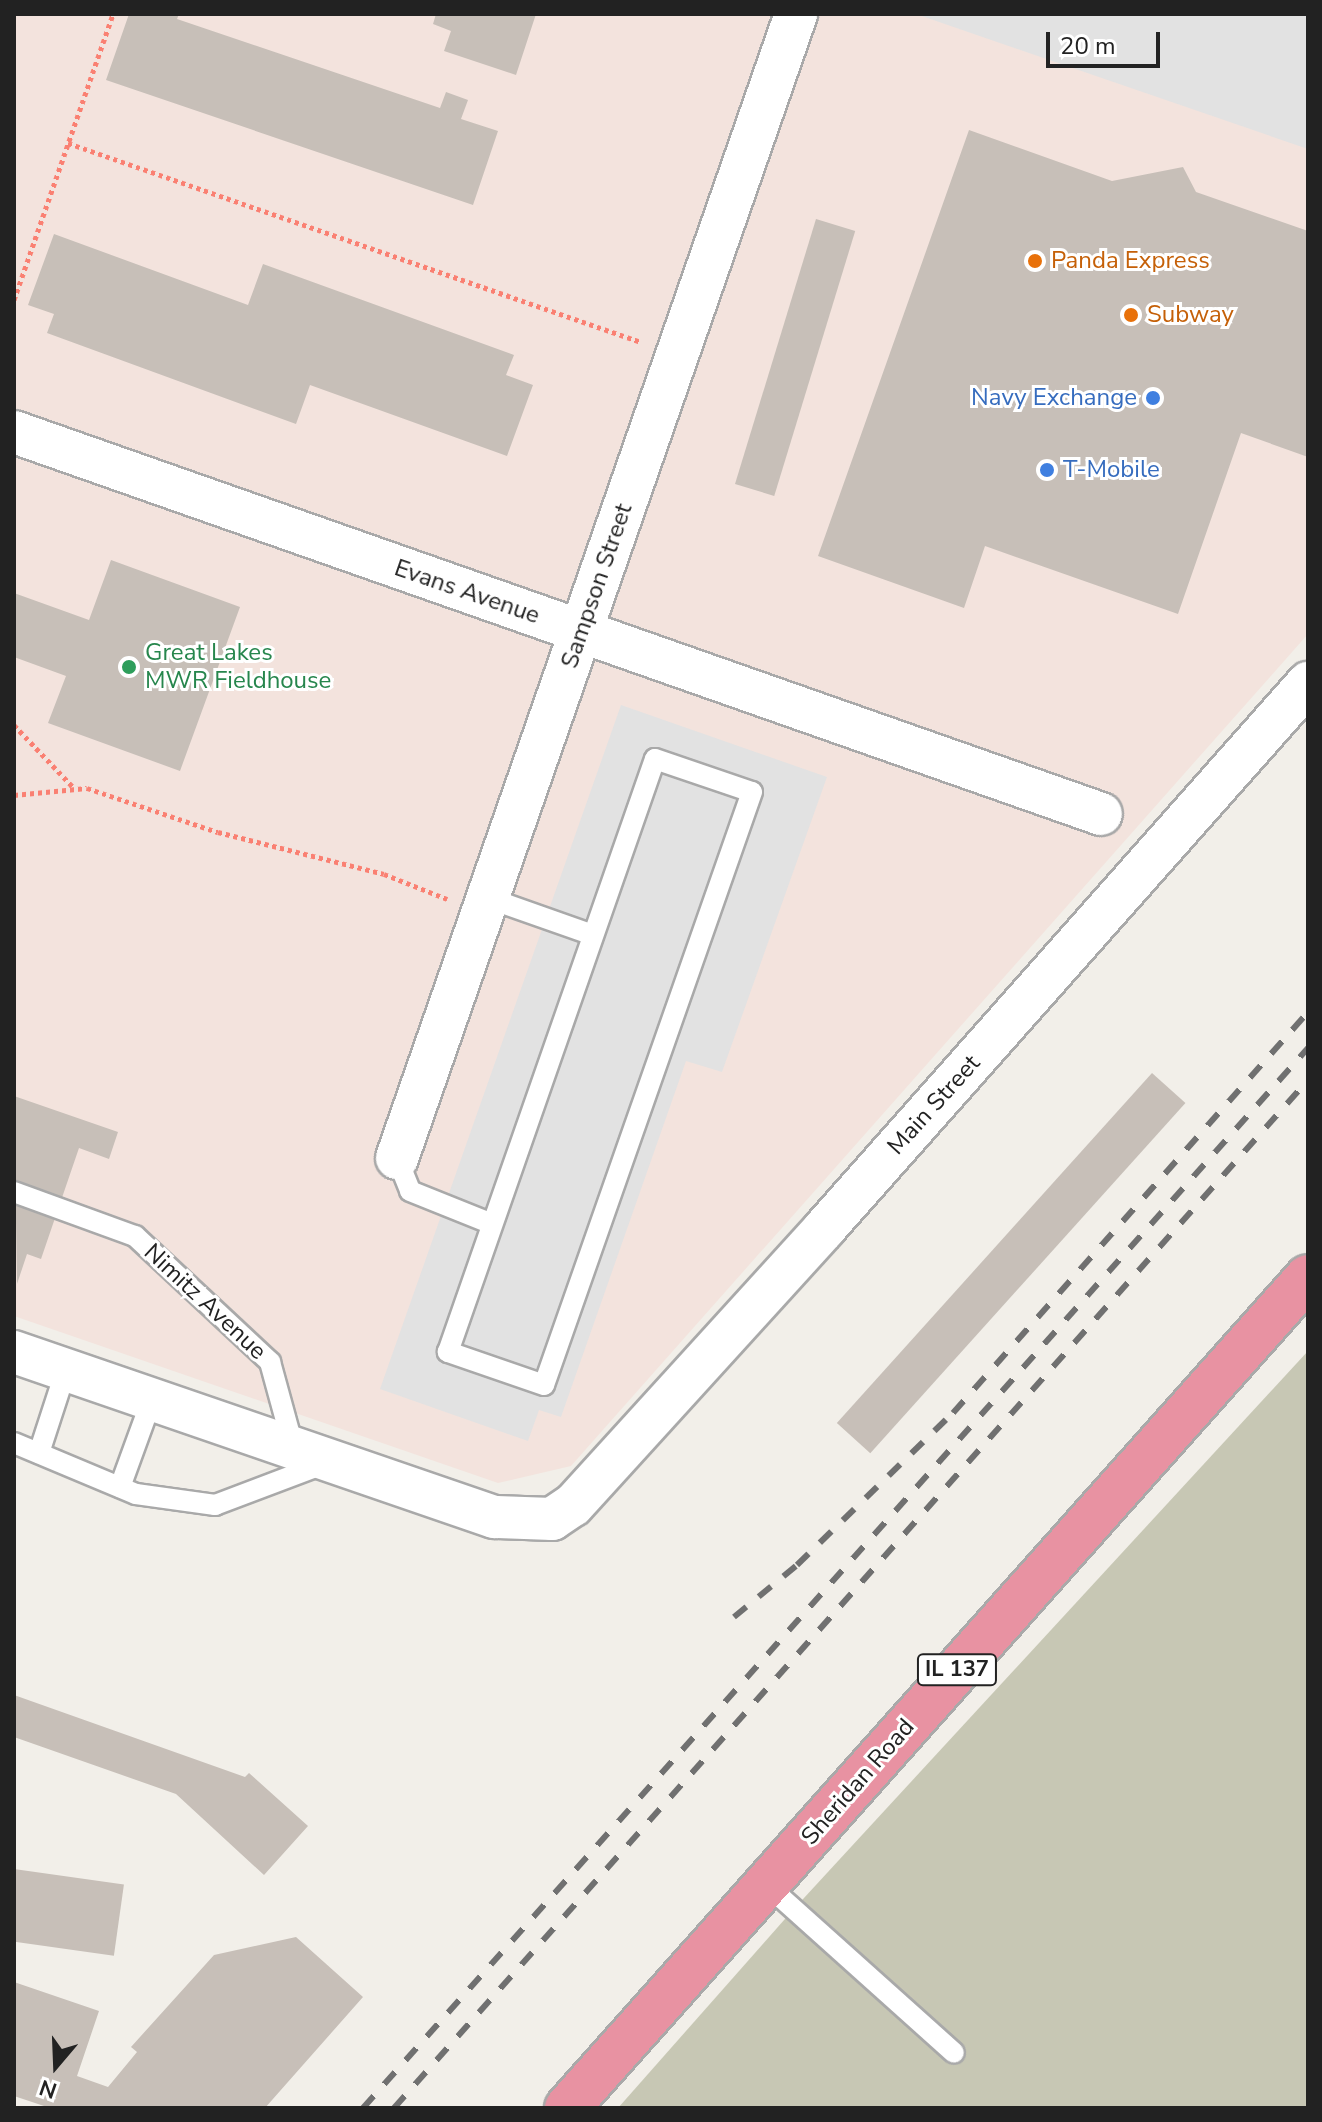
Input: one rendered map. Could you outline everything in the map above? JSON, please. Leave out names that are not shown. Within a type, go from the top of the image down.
[{"type":"highway","name":"Sheridan Road","points":[[567,2108],[1308,1277]]},
{"type":"street","name":"Sampson Street","points":[[397,1158],[796,14]]},
{"type":"street","name":"Evans Avenue","points":[[14,432],[1101,814]]},
{"type":"street","name":"Main Street","points":[[333,1460],[494,1517],[552,1519],[573,1505],[824,1229],[1308,683]]},
{"type":"street","points":[[14,1352],[333,1460]]},
{"type":"lane","points":[[655,759],[752,792],[544,1385],[448,1352],[492,1224],[655,759]]},
{"type":"lane","points":[[485,905],[593,935]]},
{"type":"lane","points":[[397,1158],[410,1191],[492,1224]]},
{"type":"lane","name":"Nimitz Avenue","points":[[14,1192],[135,1236],[270,1362],[293,1446]]},
{"type":"lane","points":[[39,1453],[66,1370]]},
{"type":"lane","points":[[120,1487],[152,1399]]},
{"type":"lane","points":[[14,1443],[120,1487],[215,1505],[333,1460]]},
{"type":"lane","points":[[767,1885],[954,2053]]},
{"type":"path","points":[[14,300],[113,14]]},
{"type":"path","points":[[68,143],[642,343]]},
{"type":"path","points":[[14,725],[74,789]]},
{"type":"path","points":[[14,795],[87,788],[218,832],[384,874],[485,905]]},
{"type":"shaded area","points":[[14,14],[1308,14],[1308,634],[571,1466],[498,1483],[14,1316]]},
{"type":"shaded area","points":[[916,14],[1308,14],[1308,149]]},
{"type":"shaded area","points":[[621,705],[827,777],[722,1072],[686,1061],[561,1417],[539,1410],[528,1441],[380,1389]]},
{"type":"shaded area","points":[[1308,1351],[1308,2108],[618,2108],[792,1911]]},
{"type":"building","points":[[129,14],[179,14],[177,19],[440,108],[446,92],[468,100],[461,119],[498,131],[473,205],[106,80]]},
{"type":"building","points":[[436,14],[536,14],[516,75],[444,51],[451,31],[433,24]]},
{"type":"building","points":[[969,130],[1112,181],[1183,167],[1196,192],[1308,231],[1308,457],[1241,433],[1178,614],[985,546],[964,608],[818,556]]},
{"type":"building","points":[[816,219],[855,231],[774,496],[735,484]]},
{"type":"building","points":[[54,234],[248,305],[263,264],[514,355],[506,375],[533,385],[507,456],[310,385],[296,424],[47,333],[54,314],[28,305]]},
{"type":"building","name":"Great Lakes MWR Fieldhouse","points":[[111,560],[240,607],[180,771],[48,723],[66,676],[14,657],[14,593],[89,620]]},
{"type":"building","points":[[1152,1073],[1185,1103],[870,1453],[837,1423]]},
{"type":"building","points":[[14,1096],[118,1132],[109,1159],[79,1148],[41,1259],[27,1254],[17,1284]]},
{"type":"building","points":[[14,1695],[245,1777],[249,1773],[308,1826],[264,1875],[176,1794],[14,1737]]},
{"type":"building","points":[[14,1869],[124,1884],[114,1956],[14,1942]]},
{"type":"building","points":[[296,1937],[363,1997],[265,2108],[50,2108],[14,2096],[14,1982],[99,2011],[77,2076],[108,2087],[137,2052],[131,2047],[214,1955]]},
{"type":"railway","points":[[734,1617],[797,1565],[953,1413],[1308,1012]]},
{"type":"railway","points":[[363,2108],[1308,1048]]},
{"type":"railway","points":[[394,2108],[1308,1080]]},
{"type":"place","name":"Panda Express","points":[[1035,261]]},
{"type":"place","name":"Subway","points":[[1131,315]]},
{"type":"place","name":"Navy Exchange","points":[[1153,398]]},
{"type":"place","name":"T-Mobile","points":[[1047,470]]},
{"type":"place","name":"Great Lakes MWR Fieldhouse","points":[[129,667]]}]
